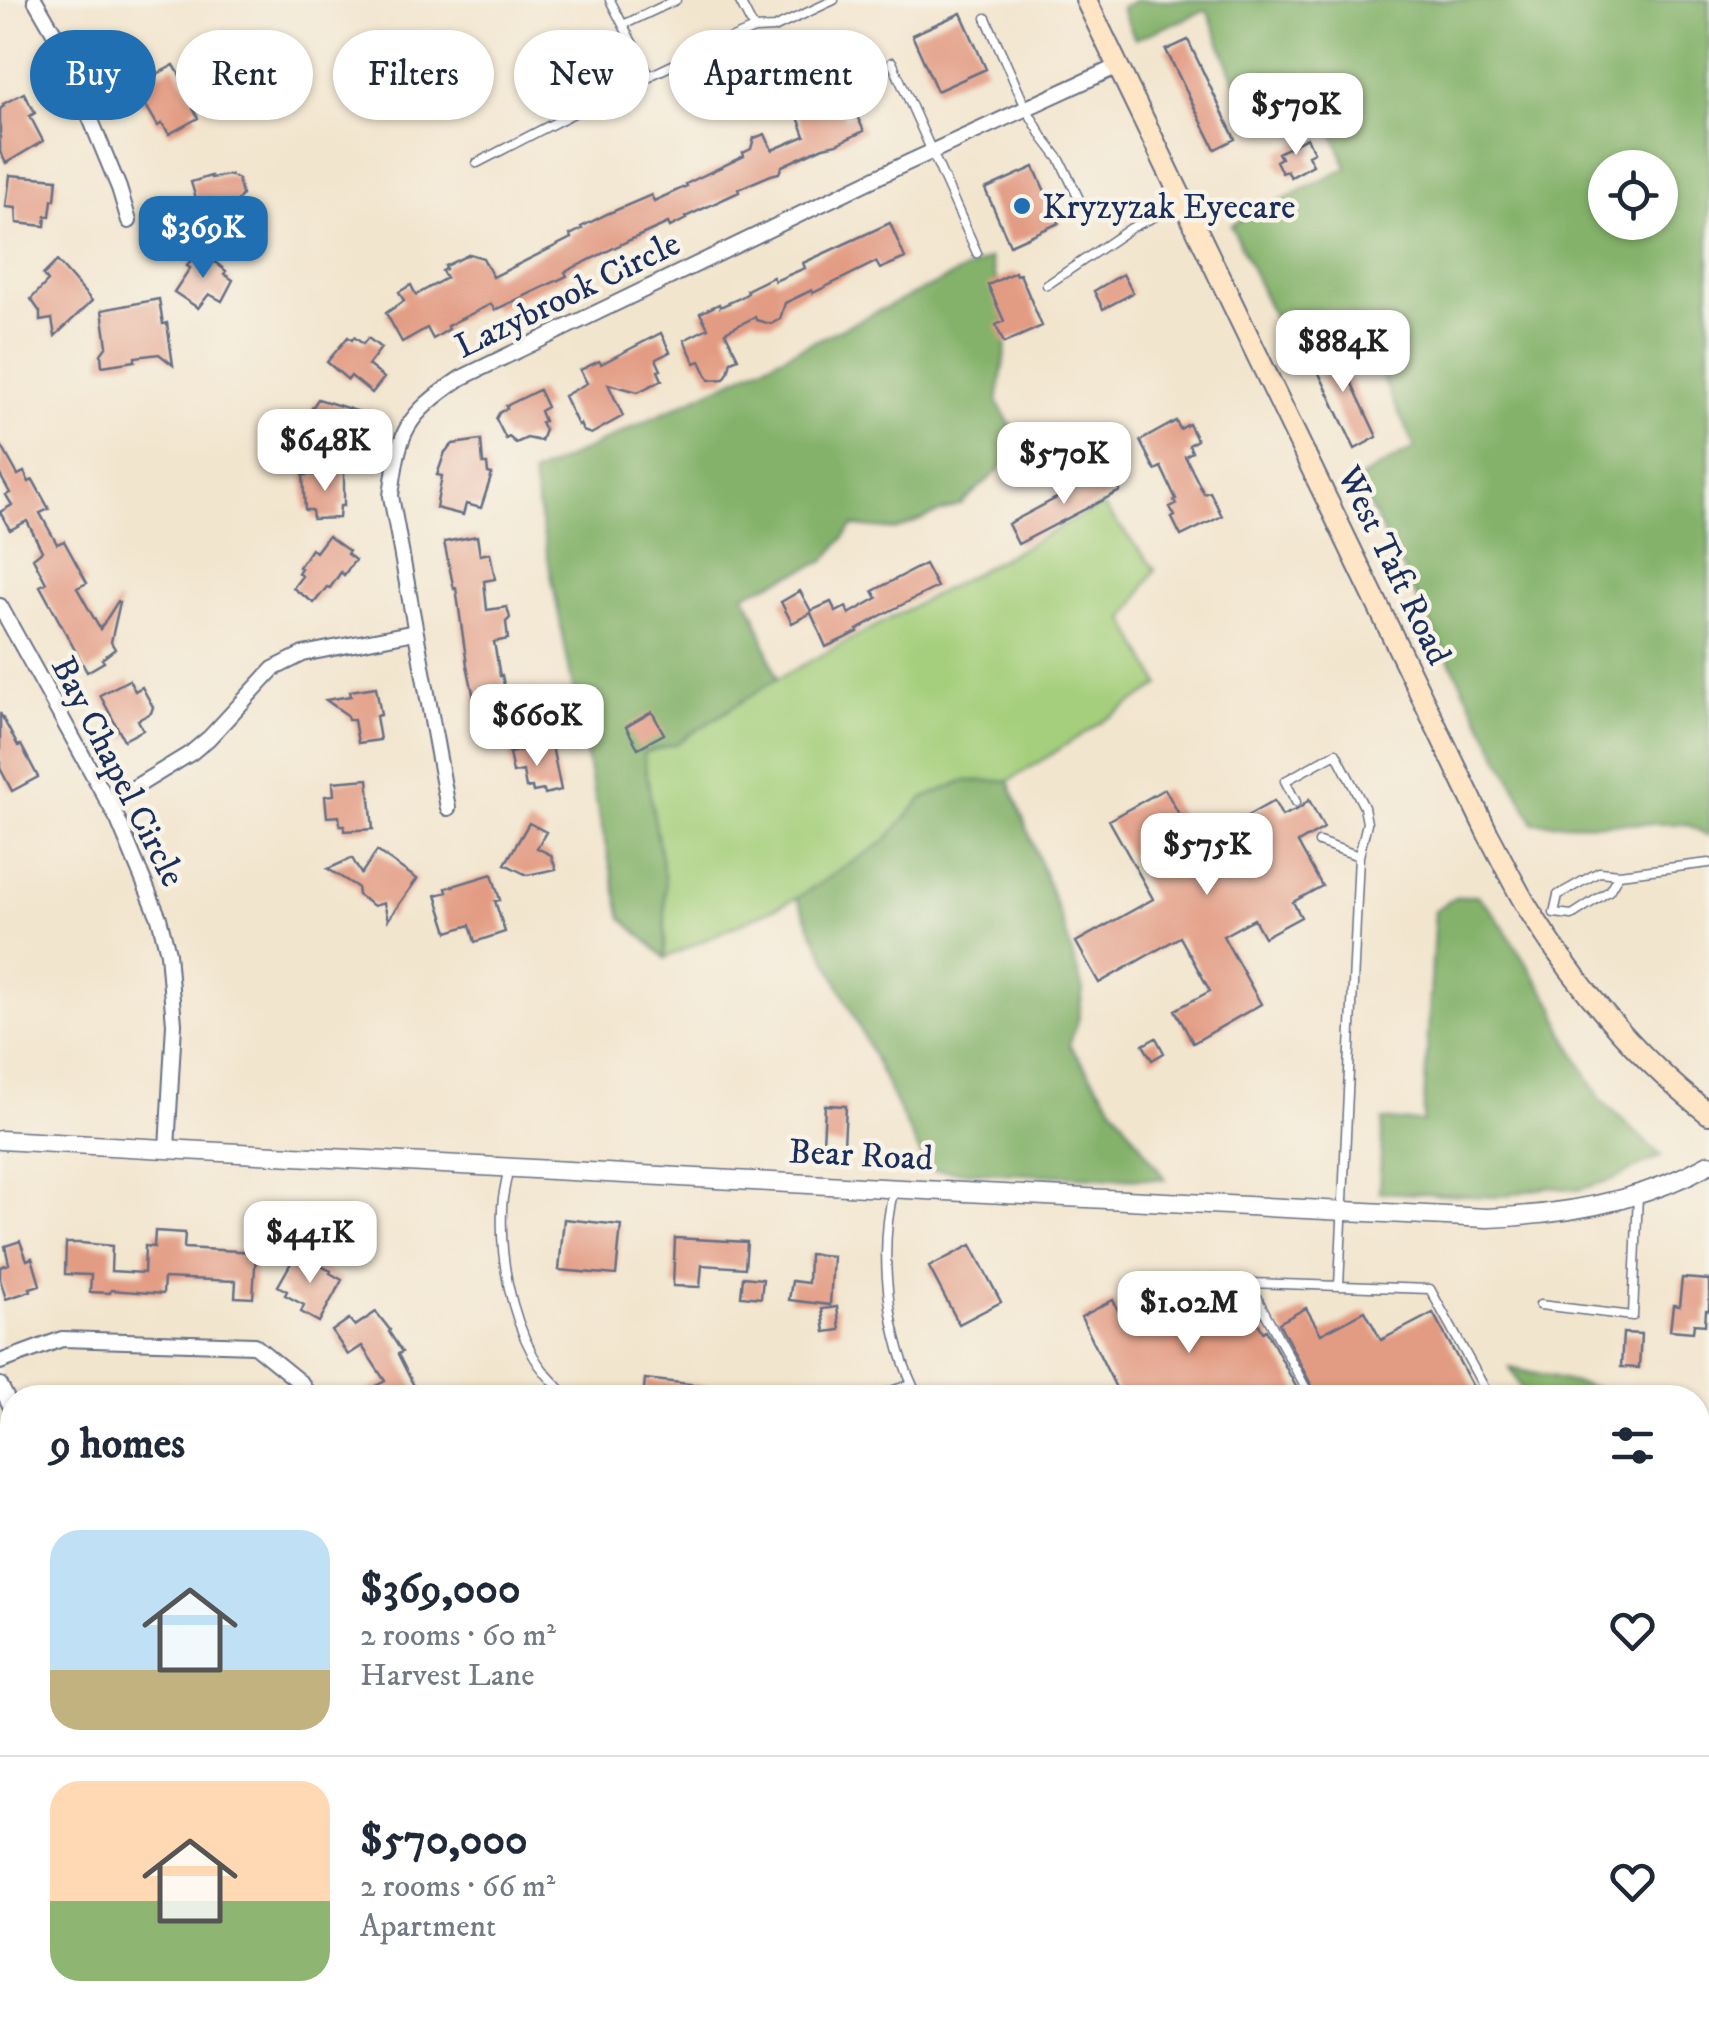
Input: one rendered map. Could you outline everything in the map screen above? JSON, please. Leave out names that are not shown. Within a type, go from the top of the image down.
[{"type":"main road","name":"West Taft Road","points":[[1086,0],[1488,834],[1546,918],[1572,972],[1622,1032],[1709,1114]]},
{"type":"street","points":[[35,0],[57,38],[120,188],[128,221]]},
{"type":"street","name":"Lazybrook Circle","points":[[448,808],[391,496],[396,453],[410,421],[430,399],[460,378],[1118,66]]},
{"type":"street","name":"Bay Chapel Circle","points":[[0,606],[109,803],[159,918],[168,953],[174,1024],[168,1149]]},
{"type":"street","points":[[109,803],[191,753],[273,669],[302,654],[415,632]]},
{"type":"street","name":"Bear Road","points":[[0,1140],[1487,1218],[1587,1208],[1638,1194],[1709,1164]]},
{"type":"street","points":[[0,1362],[62,1339],[254,1346],[303,1385]]},
{"type":"lane","points":[[610,0],[650,77]]},
{"type":"lane","points":[[623,26],[676,0]]},
{"type":"lane","points":[[740,0],[754,28]]},
{"type":"lane","points":[[477,164],[599,100],[754,28],[774,28],[834,0]]},
{"type":"lane","points":[[986,18],[1026,108],[1060,160],[1082,205]]},
{"type":"lane","points":[[892,62],[976,253]]},
{"type":"lane","points":[[1047,285],[1131,228],[1185,202]]},
{"type":"lane","points":[[1296,802],[1285,780],[1336,753],[1364,807],[1367,823],[1359,856],[1339,1286]]},
{"type":"lane","points":[[1319,842],[1359,856]]},
{"type":"lane","points":[[1546,918],[1558,896],[1599,872],[1619,874],[1709,863]]},
{"type":"lane","points":[[1546,918],[1572,915],[1609,892],[1619,874]]},
{"type":"lane","points":[[509,1166],[502,1207],[504,1256],[513,1307],[533,1356],[557,1385]]},
{"type":"lane","points":[[894,1188],[888,1214],[886,1264],[895,1328],[912,1384],[909,1385]]},
{"type":"lane","points":[[1540,1306],[1633,1316],[1638,1194]]},
{"type":"lane","points":[[1304,1385],[1249,1283],[1430,1289],[1483,1385]]},
{"type":"green space","points":[[1136,0],[1709,0],[1709,836],[1686,824],[1534,823],[1356,480],[1415,448],[1354,316],[1287,346],[1231,225],[1347,168],[1316,90],[1250,119],[1207,10],[1135,39],[1121,8]]},
{"type":"green space","points":[[990,258],[1002,298],[1006,347],[997,402],[1021,443],[998,471],[961,504],[895,530],[853,526],[825,561],[744,594],[777,679],[675,744],[643,753],[665,881],[665,958],[622,918],[587,761],[532,475]]},
{"type":"green space","points":[[1102,505],[1155,569],[1125,620],[1160,685],[1009,781],[963,781],[922,799],[884,842],[797,898],[665,958],[665,881],[642,753],[675,744],[777,679]]},
{"type":"green space","points":[[963,781],[1009,781],[1063,924],[1083,990],[1069,1045],[1166,1180],[928,1170],[797,898],[884,842],[922,799]]},
{"type":"green space","points":[[1477,895],[1494,913],[1556,1009],[1563,1032],[1601,1100],[1661,1156],[1614,1179],[1578,1190],[1549,1187],[1495,1197],[1379,1192],[1383,1120],[1423,1122],[1435,910],[1455,898]]},
{"type":"green space","points":[[1510,1368],[1584,1385],[1519,1385]]},
{"type":"building","points":[[961,13],[986,69],[937,91],[912,35]]},
{"type":"building","points":[[1188,40],[1235,139],[1215,149],[1166,50]]},
{"type":"building","points":[[174,65],[176,120],[194,120],[169,134],[162,123],[158,126],[154,120],[156,75]]},
{"type":"building","points":[[24,93],[30,104],[30,120],[43,141],[6,163],[0,152],[3,104]]},
{"type":"building","points":[[799,120],[859,120],[864,131],[782,166],[779,173],[738,189],[739,192],[670,227],[668,223],[630,240],[495,310],[491,304],[447,326],[449,329],[433,339],[427,328],[402,342],[386,313],[404,301],[399,292],[411,285],[416,295],[446,278],[442,271],[445,266],[470,254],[483,258],[493,277],[571,238],[581,227],[607,214],[651,195],[654,201],[744,156],[754,138],[765,134],[772,150],[805,136]]},
{"type":"building","points":[[1307,138],[1314,152],[1308,155],[1313,165],[1291,177],[1287,171],[1282,173],[1276,161],[1281,158],[1278,153]]},
{"type":"building","name":"Kryzyzak Eyecare","points":[[1034,167],[1059,223],[1010,245],[985,189]]},
{"type":"building","points":[[10,175],[57,179],[55,200],[45,226],[17,223],[16,208],[6,207]]},
{"type":"building","points":[[230,175],[238,179],[242,195],[236,203],[239,210],[232,212],[234,219],[207,226],[191,182]]},
{"type":"building","points":[[890,223],[905,258],[880,269],[876,262],[785,303],[780,319],[771,324],[755,317],[725,332],[738,358],[731,361],[724,379],[709,380],[700,361],[695,363],[684,340],[708,328],[700,313],[740,298],[773,277],[775,281],[805,268],[803,263]]},
{"type":"building","points":[[197,251],[233,280],[222,301],[209,294],[198,308],[174,292]]},
{"type":"building","points":[[57,261],[92,301],[55,336],[52,319],[40,321],[40,312],[31,299],[48,281],[43,275]]},
{"type":"building","points":[[1015,272],[1020,274],[1042,326],[1004,343],[996,325],[1004,321],[988,285]]},
{"type":"building","points":[[1123,274],[1133,293],[1103,309],[1094,291]]},
{"type":"building","points":[[159,299],[173,365],[159,354],[102,366],[101,354],[107,346],[102,310]]},
{"type":"building","points":[[661,333],[670,352],[656,359],[662,380],[638,392],[608,384],[623,416],[591,434],[583,431],[564,396],[587,383],[580,370],[599,361],[601,364]]},
{"type":"building","points":[[348,337],[363,344],[368,338],[381,348],[368,365],[384,378],[372,393],[327,362]]},
{"type":"building","points":[[1332,341],[1377,437],[1355,449],[1309,352]]},
{"type":"building","points":[[539,390],[547,407],[540,411],[545,430],[541,441],[527,438],[516,443],[506,439],[496,419],[499,413]]},
{"type":"building","points":[[318,399],[360,412],[343,453],[299,440],[296,434],[298,428],[309,424]]},
{"type":"building","points":[[1176,421],[1180,429],[1189,424],[1197,440],[1189,445],[1192,452],[1185,456],[1204,494],[1210,492],[1222,516],[1181,536],[1170,507],[1176,499],[1161,467],[1155,470],[1140,441]]},
{"type":"building","points":[[481,440],[483,464],[492,474],[481,508],[466,504],[463,515],[436,508],[442,476],[437,475],[445,452],[453,444]]},
{"type":"building","points":[[0,443],[18,475],[24,472],[29,482],[33,480],[49,509],[40,513],[57,544],[64,541],[87,583],[77,588],[100,629],[120,602],[111,642],[115,649],[102,659],[104,662],[87,672],[40,586],[46,583],[33,558],[42,551],[27,521],[10,530],[0,512],[12,505],[0,475]]},
{"type":"building","points":[[1109,470],[1120,491],[1018,544],[1008,524]]},
{"type":"building","points":[[323,471],[344,471],[344,506],[340,506],[339,518],[313,519],[312,510],[305,510],[303,475],[323,475]]},
{"type":"building","points":[[328,536],[355,560],[314,603],[293,588],[302,576],[299,567],[311,549],[316,552]]},
{"type":"building","points":[[477,536],[480,555],[490,553],[495,579],[484,581],[487,610],[507,607],[510,618],[506,622],[508,639],[494,642],[500,676],[516,722],[481,730],[444,542]]},
{"type":"building","points":[[925,564],[937,587],[826,647],[811,613],[792,623],[781,602],[800,591],[811,611],[831,602],[836,612],[846,607],[849,614],[877,598],[873,591]]},
{"type":"building","points":[[129,680],[135,691],[142,687],[153,707],[151,713],[138,720],[143,730],[124,740],[100,695]]},
{"type":"building","points":[[376,687],[380,740],[358,743],[354,720],[348,720],[347,715],[326,700]]},
{"type":"building","points":[[652,712],[664,734],[638,748],[626,727]]},
{"type":"building","points":[[0,713],[38,777],[12,791],[0,768]]},
{"type":"building","points":[[552,746],[561,790],[545,794],[544,790],[533,792],[532,787],[526,788],[523,771],[513,773],[509,753]]},
{"type":"building","points":[[368,779],[373,829],[344,831],[339,816],[327,817],[325,796],[334,795],[333,782]]},
{"type":"building","points":[[1165,789],[1196,845],[1274,801],[1282,816],[1309,800],[1324,828],[1298,843],[1322,886],[1293,902],[1301,917],[1264,937],[1254,919],[1223,936],[1261,1004],[1193,1043],[1175,1010],[1210,991],[1180,937],[1099,983],[1076,942],[1153,899],[1109,820]]},
{"type":"building","points":[[529,823],[546,832],[537,848],[551,855],[556,869],[527,875],[505,864]]},
{"type":"building","points":[[377,851],[417,879],[388,920],[384,903],[374,906],[358,895],[357,887],[328,869],[352,858],[361,874]]},
{"type":"building","points":[[492,874],[505,932],[475,942],[470,925],[448,932],[436,895],[447,892],[446,888]]},
{"type":"building","points":[[1156,1038],[1164,1053],[1152,1060],[1143,1045]]},
{"type":"building","points":[[825,1105],[846,1106],[844,1146],[823,1144]]},
{"type":"building","points":[[564,1219],[621,1225],[616,1275],[559,1270]]},
{"type":"building","points":[[155,1231],[185,1233],[184,1248],[256,1252],[253,1298],[235,1297],[236,1281],[164,1278],[163,1294],[111,1290],[110,1293],[90,1292],[91,1275],[65,1274],[66,1243],[112,1246],[111,1271],[144,1273],[145,1246],[154,1247]]},
{"type":"building","points":[[675,1238],[747,1242],[745,1268],[702,1265],[700,1287],[673,1286]]},
{"type":"building","points":[[20,1241],[27,1260],[32,1258],[40,1285],[6,1299],[0,1279],[0,1267],[9,1264],[5,1246]]},
{"type":"building","points":[[971,1245],[1001,1302],[959,1324],[929,1267]]},
{"type":"building","points":[[296,1254],[342,1280],[319,1322],[301,1312],[304,1305],[285,1295],[287,1291],[278,1286]]},
{"type":"building","points":[[809,1254],[833,1256],[830,1305],[789,1300],[792,1281],[808,1283]]},
{"type":"building","points":[[743,1277],[763,1279],[761,1298],[741,1296]]},
{"type":"building","points":[[1682,1278],[1709,1280],[1705,1325],[1694,1324],[1693,1332],[1670,1330],[1673,1305],[1679,1306]]},
{"type":"building","points":[[1113,1300],[1126,1326],[1189,1303],[1204,1330],[1248,1305],[1295,1385],[1115,1385],[1081,1317]]},
{"type":"building","points":[[837,1307],[840,1330],[825,1332],[822,1309]]},
{"type":"building","points":[[1306,1308],[1321,1334],[1365,1311],[1381,1340],[1433,1313],[1472,1385],[1311,1385],[1279,1323]]},
{"type":"building","points":[[376,1312],[402,1352],[398,1354],[414,1385],[377,1385],[385,1381],[362,1346],[348,1355],[332,1331],[349,1319],[355,1326]]},
{"type":"building","points":[[1623,1333],[1641,1334],[1639,1368],[1621,1367]]},
{"type":"building","points":[[645,1379],[699,1385],[644,1385]]},
{"type":"place","name":"Kryzyzak Eyecare","points":[[1022,206]]}]
